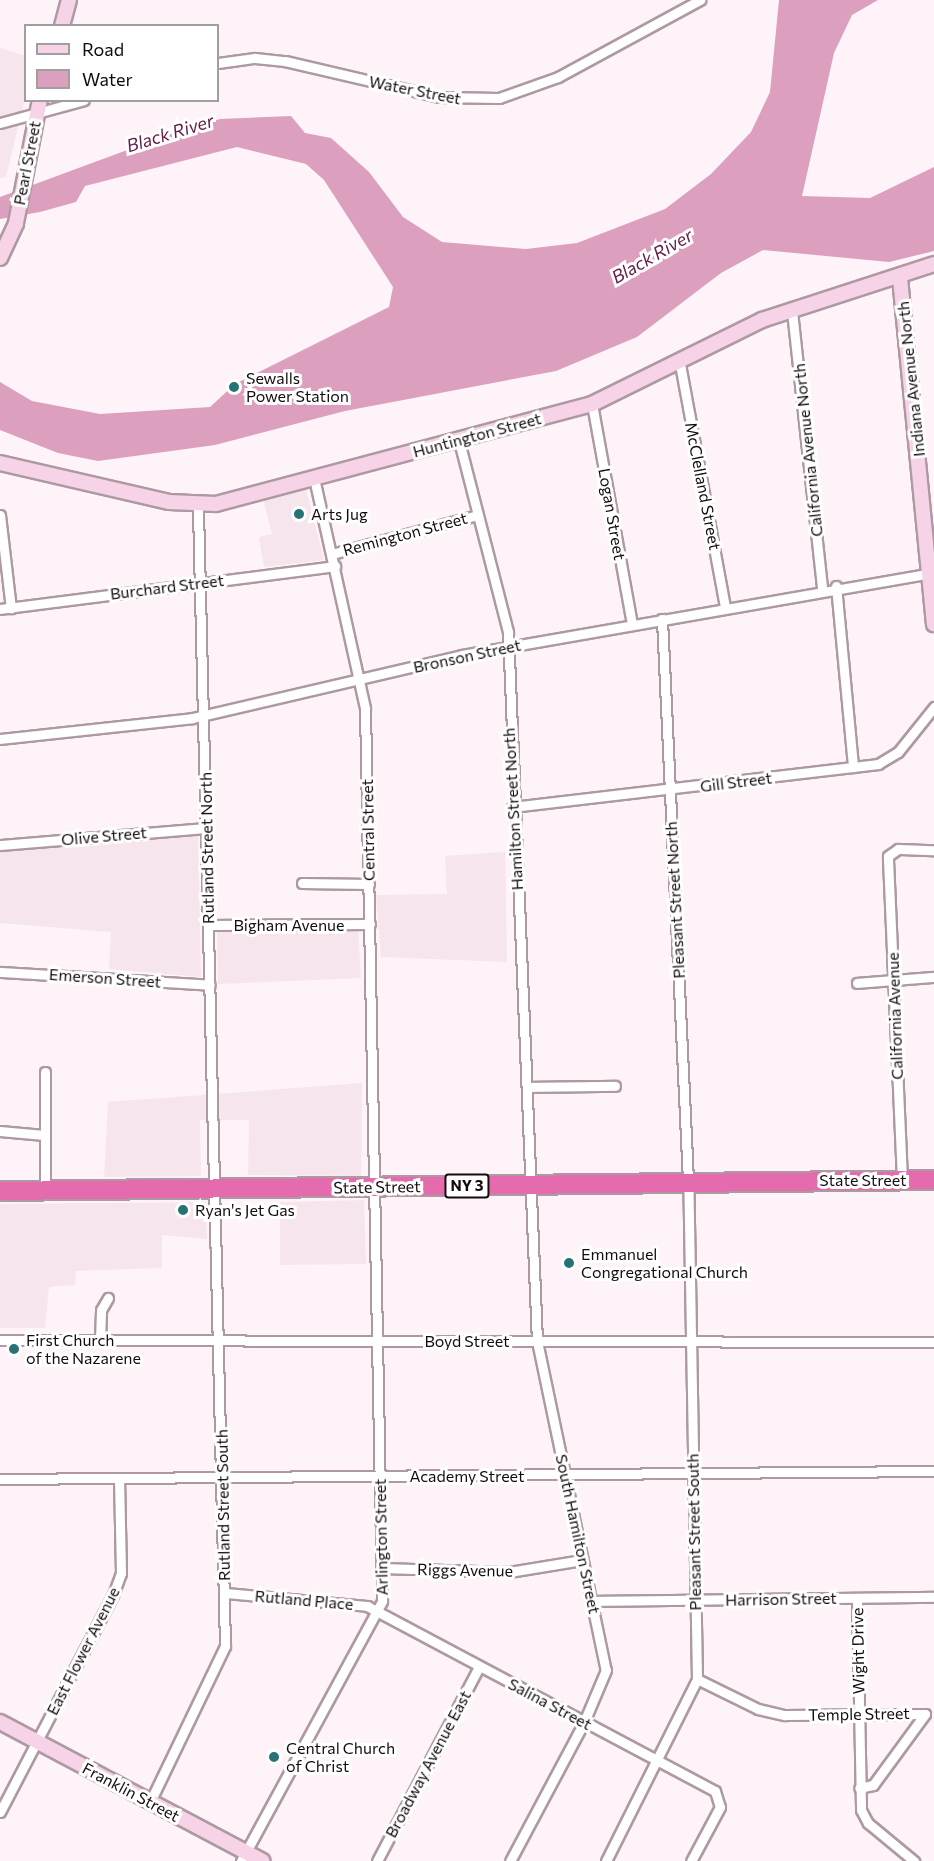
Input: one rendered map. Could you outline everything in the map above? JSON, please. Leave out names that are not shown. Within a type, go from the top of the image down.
[{"type":"highway","name":"State Street","points":[[0,1191],[215,1191],[688,1181],[934,1180]]},
{"type":"street","points":[[63,24],[69,0]]},
{"type":"street","name":"Water Street","points":[[219,63],[255,58],[285,61],[440,97],[500,98],[558,77],[700,0]]},
{"type":"street","points":[[0,123],[39,107],[71,102]]},
{"type":"street","name":"Pearl Street","points":[[0,258],[16,223],[39,107]]},
{"type":"street","name":"Huntington Street","points":[[0,463],[198,506],[459,441],[592,404],[680,364],[745,328],[900,278],[934,264]]},
{"type":"street","name":"Indiana Avenue North","points":[[900,278],[931,573],[934,624]]},
{"type":"street","name":"California Avenue North","points":[[792,311],[822,588]]},
{"type":"street","name":"McClelland Street","points":[[680,364],[725,607]]},
{"type":"street","name":"Logan Street","points":[[592,404],[632,624]]},
{"type":"street","name":"Hamilton Street North","points":[[459,441],[508,646],[512,807],[530,1184]]},
{"type":"street","name":"Central Street","points":[[314,478],[362,680],[376,1187]]},
{"type":"street","name":"Rutland Street North","points":[[198,506],[205,713],[215,1191]]},
{"type":"street","points":[[0,515],[10,608]]},
{"type":"street","name":"Remington Street","points":[[332,554],[478,515]]},
{"type":"street","name":"Burchard Street","points":[[0,609],[335,566]]},
{"type":"street","name":"Bronson Street","points":[[0,739],[205,713],[508,646],[822,588],[931,573]]},
{"type":"street","points":[[836,586],[853,767]]},
{"type":"street","name":"Pleasant Street North","points":[[662,619],[688,1181]]},
{"type":"street","name":"Gill Street","points":[[512,807],[853,767],[891,758],[934,707]]},
{"type":"street","name":"Olive Street","points":[[0,845],[207,828]]},
{"type":"street","name":"California Avenue","points":[[902,1180],[890,853],[934,850]]},
{"type":"street","points":[[302,883],[369,884]]},
{"type":"street","name":"Bigham Avenue","points":[[209,925],[370,924]]},
{"type":"street","name":"Emerson Street","points":[[0,972],[210,985]]},
{"type":"street","points":[[857,983],[934,976]]},
{"type":"street","points":[[45,1072],[45,1191]]},
{"type":"street","points":[[526,1087],[615,1086]]},
{"type":"street","points":[[0,1131],[44,1135]]},
{"type":"street","name":"Pleasant Street South","points":[[606,1861],[658,1762],[697,1679],[688,1181]]},
{"type":"street","name":"South Hamilton Street","points":[[510,1861],[605,1680],[592,1601],[537,1341],[530,1184]]},
{"type":"street","name":"Arlington Street","points":[[243,1856],[381,1612],[376,1187]]},
{"type":"street","name":"Rutland Street South","points":[[150,1802],[223,1657],[225,1593],[215,1191]]},
{"type":"street","points":[[100,1340],[100,1310],[108,1298]]},
{"type":"street","name":"Boyd Street","points":[[0,1340],[934,1342]]},
{"type":"street","name":"Academy Street","points":[[0,1479],[934,1472]]},
{"type":"street","name":"East Flower Avenue","points":[[0,1812],[121,1573],[119,1478]]},
{"type":"street","name":"Riggs Avenue","points":[[382,1568],[509,1572],[582,1560]]},
{"type":"street","name":"Rutland Place","points":[[225,1593],[381,1612]]},
{"type":"street","name":"Harrison Street","points":[[592,1601],[934,1597]]},
{"type":"street","name":"Wight Drive","points":[[857,1598],[859,1788],[868,1823],[914,1861]]},
{"type":"street","name":"Salina Street","points":[[381,1612],[720,1797],[691,1861]]},
{"type":"street","name":"Broadway Avenue East","points":[[377,1861],[479,1667]]},
{"type":"street","name":"Temple Street","points":[[697,1679],[766,1712],[921,1713],[926,1718],[873,1785],[859,1788]]},
{"type":"street","name":"Franklin Street","points":[[0,1722],[150,1802],[243,1856],[263,1861]]},
{"type":"shaded area","points":[[0,48],[24,55],[24,102],[6,177],[0,178]]},
{"type":"shaded area","points":[[306,489],[324,560],[264,567],[259,537],[272,534],[263,500]]},
{"type":"shaded area","points":[[198,834],[201,977],[109,969],[111,932],[0,923],[0,851]]},
{"type":"shaded area","points":[[505,852],[507,962],[381,957],[376,895],[447,894],[445,856]]},
{"type":"shaded area","points":[[358,927],[361,978],[218,984],[217,930]]},
{"type":"shaded area","points":[[362,1083],[361,1176],[248,1175],[249,1120],[200,1120],[201,1176],[104,1177],[108,1102]]},
{"type":"shaded area","points":[[364,1200],[366,1264],[280,1265],[280,1202]]},
{"type":"shaded area","points":[[206,1202],[207,1239],[162,1235],[162,1268],[76,1271],[75,1285],[49,1287],[45,1328],[0,1328],[0,1204]]},
{"type":"water","name":"Black River","points":[[779,0],[878,0],[852,15],[834,53],[802,196],[870,198],[934,167],[934,251],[889,262],[763,250],[721,273],[637,337],[556,371],[345,411],[215,445],[98,461],[58,453],[0,430],[0,382],[32,401],[100,414],[210,407],[235,384],[389,307],[393,287],[324,180],[306,164],[237,147],[85,186],[76,202],[40,212],[0,219],[0,197],[176,132],[220,119],[291,116],[305,133],[331,138],[369,172],[403,217],[442,242],[526,249],[577,243],[665,209],[711,174],[751,132],[770,92]]},
{"type":"place","name":"Sewalls Power Station","points":[[234,387]]},
{"type":"place","name":"Arts Jug","points":[[299,514]]},
{"type":"place","name":"Ryan's Jet Gas","points":[[183,1210]]},
{"type":"place","name":"Emmanuel Congregational Church","points":[[569,1263]]},
{"type":"place","name":"First Church of the Nazarene","points":[[14,1349]]},
{"type":"place","name":"Central Church of Christ","points":[[274,1757]]}]
